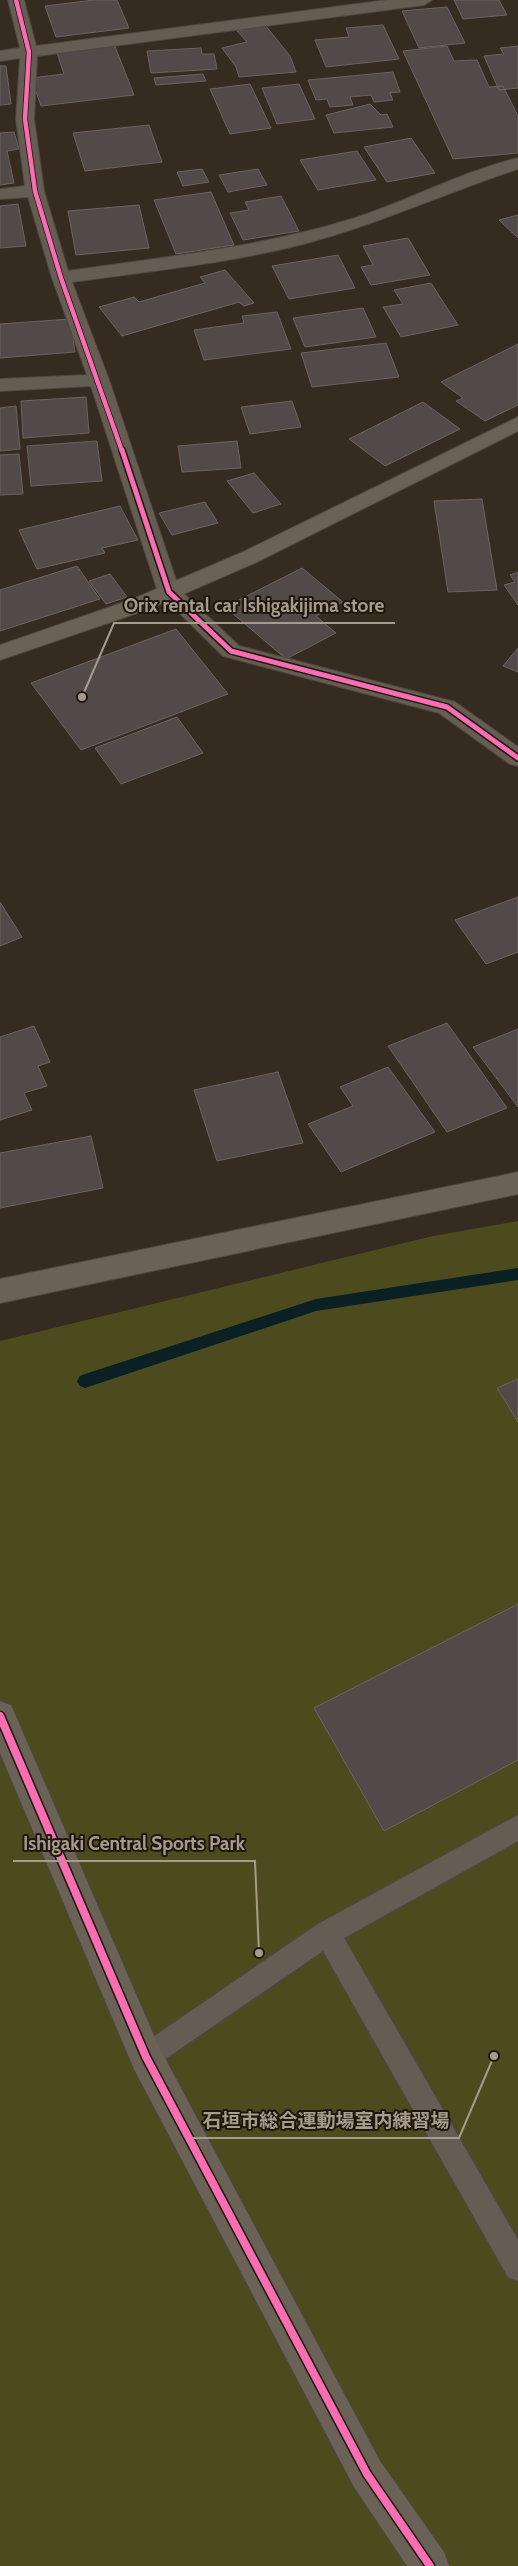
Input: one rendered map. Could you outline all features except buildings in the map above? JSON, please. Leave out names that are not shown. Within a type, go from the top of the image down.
[{"type":"street","points":[[16,0],[29,52],[25,119],[36,190],[61,278],[99,380],[169,592],[231,651],[447,707],[518,758]]},
{"type":"street","points":[[0,56],[424,0]]},
{"type":"street","points":[[61,278],[218,255],[301,239],[363,222],[443,188],[518,163]]},
{"type":"street","points":[[0,194],[36,190]]},
{"type":"street","points":[[0,385],[99,380]]},
{"type":"street","points":[[0,653],[169,592],[250,557],[518,423]]},
{"type":"street","points":[[0,1291],[518,1183]]},
{"type":"street","points":[[0,1716],[146,2057],[367,2474],[430,2566]]},
{"type":"lane","points":[[146,2057],[327,1933],[518,1826]]},
{"type":"lane","points":[[327,1933],[518,2267]]},
{"type":"shaded area","points":[[518,1221],[518,2566],[0,2566],[0,1341],[433,1236]]},
{"type":"waterway","points":[[85,1381],[316,1305],[518,1274]]},
{"type":"cycle path","points":[[16,0],[29,52],[25,119],[35,191],[61,278],[99,380],[169,592],[231,651],[447,707],[518,758]]},
{"type":"cycle path","points":[[0,1716],[146,2057],[367,2474],[430,2566]]},
{"type":"place","name":"Orix rental car Ishigakijima store","points":[[82,697]]},
{"type":"place","name":"Ishigaki Central Sports Park","points":[[259,1953]]},
{"type":"place","name":"石垣市総合運動場室内練習場","points":[[494,2056]]}]
